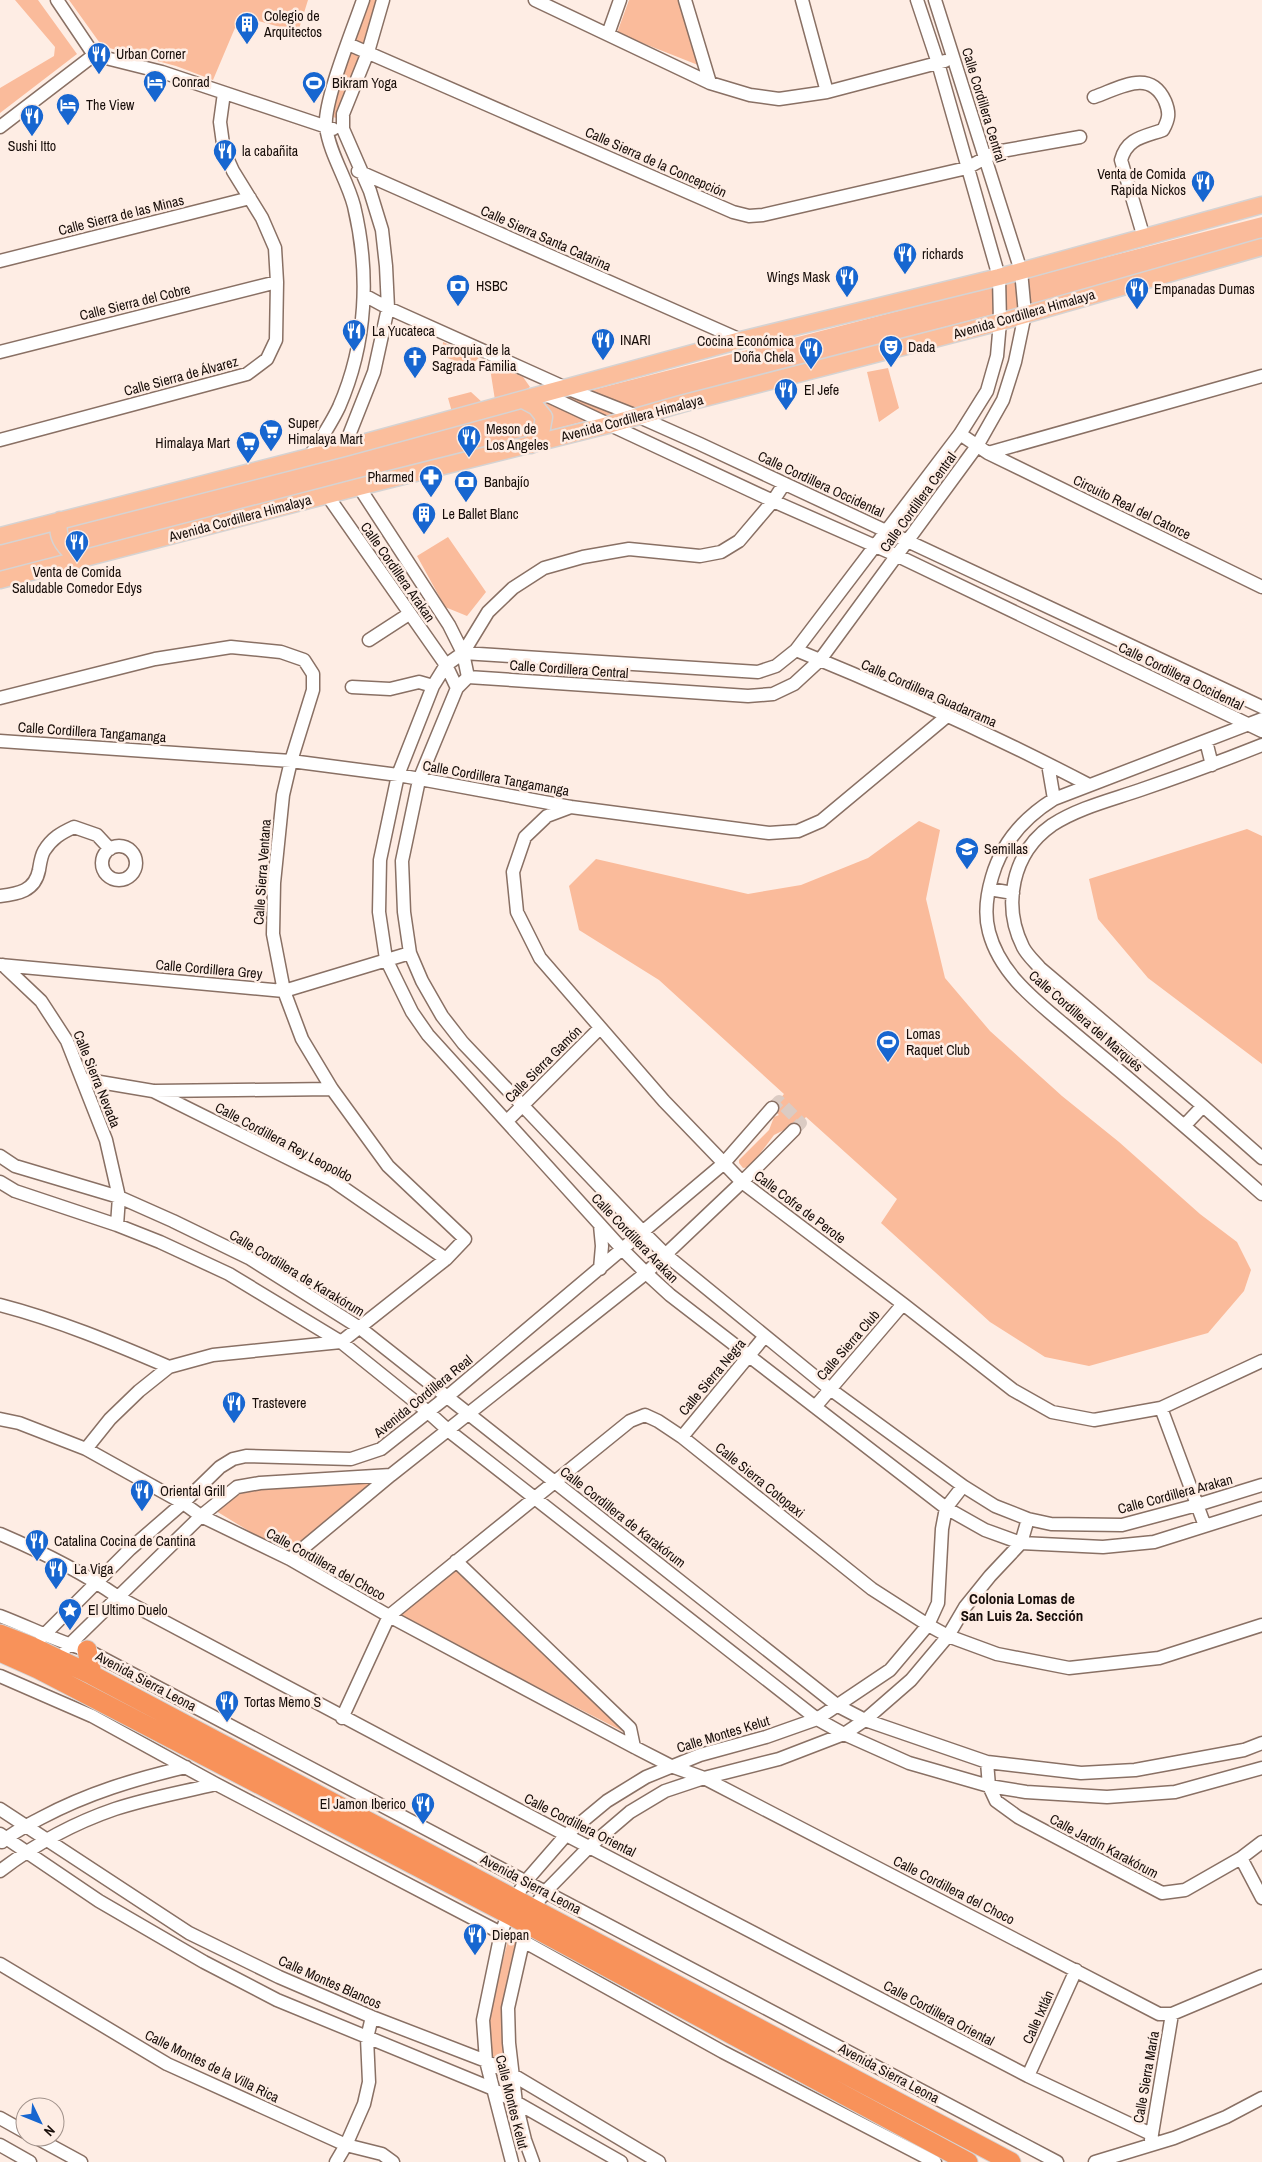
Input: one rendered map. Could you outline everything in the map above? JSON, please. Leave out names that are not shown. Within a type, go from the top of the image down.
[{"type":"highway","name":"Avenida Sierra Leona","points":[[0,1634],[13,1651],[45,1663],[92,1675],[511,1907],[527,1925],[669,1991],[1011,2162]]},
{"type":"highway","points":[[79,1648],[92,1675]]},
{"type":"highway","name":"Avenida Sierra Leona","points":[[45,1663],[511,1907]]},
{"type":"highway","name":"Avenida Sierra Leona","points":[[669,1991],[968,2162]]},
{"type":"main road","points":[[0,536],[344,448],[741,340],[999,277],[1262,205]]},
{"type":"main road","name":"Avenida Cordillera Himalaya","points":[[0,580],[327,495],[531,445],[1000,322],[1262,247]]},
{"type":"main road","points":[[523,400],[536,408],[544,417],[542,428],[531,445]]},
{"type":"main road","points":[[60,520],[58,533],[63,545],[80,560]]},
{"type":"street","points":[[57,0],[94,55],[162,72],[344,133]]},
{"type":"street","points":[[310,456],[338,407],[352,373],[363,320],[364,262],[353,204],[338,166],[326,126],[327,107],[363,0]]},
{"type":"street","points":[[344,448],[374,372],[388,308],[382,230],[370,191],[344,133],[343,114],[368,52],[383,0]]},
{"type":"street","points":[[535,0],[710,83],[750,95],[779,99],[827,92],[954,59]]},
{"type":"street","points":[[608,34],[620,0]]},
{"type":"street","points":[[685,0],[710,83]]},
{"type":"street","points":[[802,0],[827,92]]},
{"type":"street","name":"Calle Cordillera Central","points":[[463,653],[758,672],[776,666],[796,650],[960,434],[987,391],[997,356],[1000,322],[999,277],[938,63],[917,0]]},
{"type":"street","name":"Calle Cordillera Central","points":[[468,677],[748,696],[773,694],[794,684],[820,660],[909,541],[983,450],[1003,400],[1015,362],[1025,314],[1021,271],[935,0]]},
{"type":"street","name":"Calle Sierra de la Concepción","points":[[348,44],[733,212],[749,216],[763,216],[967,168],[985,160],[996,152],[1080,137]]},
{"type":"street","points":[[0,127],[94,55]]},
{"type":"street","points":[[1094,97],[1139,82],[1145,82],[1160,90],[1168,109],[1169,119],[1163,130],[1135,140],[1124,149],[1121,160],[1144,238]]},
{"type":"street","name":"Calle Sierra de Álvarez","points":[[0,440],[247,374],[267,359],[276,340],[278,282],[275,248],[262,218],[233,171],[224,151],[220,122],[224,93]]},
{"type":"street","name":"Calle Sierra Santa Catarina","points":[[338,166],[361,172],[741,340]]},
{"type":"street","name":"Calle Sierra de las Minas","points":[[0,261],[250,198]]},
{"type":"street","name":"Calle Sierra del Cobre","points":[[0,352],[278,282]]},
{"type":"street","name":"Calle Cordillera Occidental","points":[[364,295],[388,308],[566,388],[637,416],[888,531],[1262,707]]},
{"type":"street","points":[[983,450],[1262,376]]},
{"type":"street","name":"Calle Cordillera Occidental","points":[[544,394],[773,501],[898,556],[1262,731]]},
{"type":"street","name":"Circuito Real del Catorce","points":[[960,434],[983,450],[1262,587]]},
{"type":"street","name":"Calle Cordillera Arakan","points":[[784,484],[773,501],[739,541],[721,552],[700,556],[629,550],[583,557],[544,568],[513,588],[488,612],[463,653],[446,665],[433,686],[398,775],[380,860],[379,912],[386,959],[412,1012],[428,1035],[623,1250],[670,1294],[750,1354],[815,1407],[946,1508],[986,1530],[1021,1542],[1103,1547],[1154,1542],[1262,1508]]},
{"type":"street","name":"Calle Cordillera Arakan","points":[[359,487],[449,625],[463,653],[468,677],[457,688],[419,780],[402,860],[404,912],[410,953],[422,980],[442,1016],[463,1043],[666,1255],[830,1388],[963,1486],[995,1506],[1028,1519],[1051,1524],[1122,1525],[1197,1505],[1262,1484]]},
{"type":"street","name":"Calle Cordillera Arakan","points":[[327,495],[446,665]]},
{"type":"street","points":[[368,640],[409,614]]},
{"type":"street","name":"Calle Sierra Ventana","points":[[0,698],[155,659],[231,647],[281,652],[304,660],[312,674],[313,690],[291,761],[283,795],[274,883],[273,934],[284,991],[302,1038],[332,1089],[388,1166],[465,1240],[446,1259],[341,1342]]},
{"type":"street","name":"Calle Cordillera Guadarrama","points":[[796,650],[1048,764],[1089,786]]},
{"type":"street","points":[[446,665],[457,688]]},
{"type":"street","points":[[352,687],[390,689],[419,682],[433,686]]},
{"type":"street","name":"Calle Cordillera Tangamanga","points":[[0,741],[291,761],[398,775],[571,807],[769,832],[798,831],[820,821],[946,717]]},
{"type":"street","name":"Calle Cordillera del Marqués","points":[[1262,719],[1054,799],[1037,810],[1016,831],[1002,854],[989,889],[986,909],[988,932],[1003,961],[1022,989],[1184,1125],[1262,1194]]},
{"type":"street","points":[[1206,741],[1212,765]]},
{"type":"street","name":"Calle Cordillera del Marqués","points":[[1262,745],[1212,765],[1088,808],[1052,825],[1034,842],[1020,861],[1015,878],[1012,918],[1024,948],[1040,968],[1262,1158]]},
{"type":"street","points":[[1048,764],[1054,799]]},
{"type":"street","name":"Calle Cofre de Perote","points":[[571,807],[547,816],[525,837],[513,872],[517,912],[540,958],[664,1100],[742,1182],[1014,1390],[1052,1412],[1094,1420],[1161,1408],[1262,1361]]},
{"type":"street","points":[[0,896],[16,895],[29,888],[38,873],[43,852],[56,835],[74,827],[96,835],[110,849]]},
{"type":"street","points":[[989,889],[1013,893]]},
{"type":"street","name":"Calle Cordillera Grey","points":[[2,965],[284,991],[410,953]]},
{"type":"street","name":"Calle Sierra Nevada","points":[[2,965],[41,1001],[68,1041],[106,1140],[119,1197],[117,1225]]},
{"type":"street","name":"Calle Sierra Gamón","points":[[507,1121],[600,1028]]},
{"type":"street","name":"Calle Cordillera Rey Leopoldo","points":[[82,1079],[152,1091],[332,1089]]},
{"type":"street","name":"Calle Cordillera Rey Leopoldo","points":[[152,1091],[332,1180],[446,1259]]},
{"type":"street","points":[[1184,1125],[1203,1106]]},
{"type":"street","name":"Avenida Cordillera Real","points":[[13,1651],[46,1634],[130,1549],[183,1503],[220,1467],[234,1459],[246,1456],[351,1459],[381,1449],[448,1396],[644,1233],[723,1164],[772,1108]]},
{"type":"street","points":[[290,1558],[646,1272],[666,1255],[794,1130]]},
{"type":"street","name":"Calle Cordillera de Karakórum","points":[[1,1159],[15,1166],[119,1197],[249,1258],[360,1328],[470,1413],[554,1482],[838,1706],[865,1720],[987,1762],[1081,1773],[1135,1770],[1244,1750],[1262,1743]]},
{"type":"street","points":[[0,1182],[15,1191],[117,1225],[160,1242],[229,1274],[341,1342],[449,1431],[817,1719],[844,1734],[908,1763],[989,1786],[1026,1792],[1107,1797],[1175,1792],[1262,1768]]},
{"type":"street","points":[[600,1225],[602,1246],[600,1269]]},
{"type":"street","name":"Calle Sierra Club","points":[[815,1407],[903,1304]]},
{"type":"street","points":[[0,1305],[28,1312],[102,1338],[169,1367]]},
{"type":"street","name":"Calle Sierra Negra","points":[[682,1437],[765,1336]]},
{"type":"street","points":[[86,1449],[110,1419],[139,1391],[169,1367],[213,1355],[341,1342]]},
{"type":"street","points":[[1161,1408],[1205,1526]]},
{"type":"street","name":"Calle Sierra Cotopaxi","points":[[342,1718],[389,1616],[630,1421],[645,1415],[682,1437],[872,1589],[948,1636],[997,1654],[1069,1668],[1159,1658],[1262,1625]]},
{"type":"street","name":"Calle Cordillera del Choco","points":[[0,1419],[19,1423],[86,1449],[183,1503],[201,1516],[290,1558],[389,1616],[671,1766],[704,1778],[1159,2014],[1172,2014]]},
{"type":"street","points":[[45,1663],[79,1648],[118,1597],[201,1516],[237,1488],[249,1484],[392,1475]]},
{"type":"street","name":"Calle Montes Kelut","points":[[512,2162],[486,2061],[483,2020],[502,1933],[511,1907],[526,1881],[566,1835],[607,1801],[646,1777],[700,1755],[766,1737],[817,1719],[890,1670],[928,1625],[938,1603],[939,1556],[946,1508],[963,1486]]},
{"type":"street","name":"Calle Montes Kelut","points":[[533,2162],[516,2102],[508,2008],[527,1925],[544,1892],[589,1847],[630,1812],[665,1791],[704,1778],[779,1759],[844,1734],[865,1720],[911,1680],[948,1636],[970,1601],[1021,1542],[1028,1519]]},
{"type":"street","name":"Calle Cordillera Oriental","points":[[0,1534],[48,1555],[98,1582],[118,1597],[342,1718],[1151,2140]]},
{"type":"street","points":[[456,1561],[630,1728],[634,1746]]},
{"type":"street","name":"Avenida Sierra Leona","points":[[0,1616],[79,1648],[526,1881],[1056,2162]]},
{"type":"street","points":[[0,1676],[92,1716],[216,1784],[502,1933]]},
{"type":"street","name":"Calle Jardín Karakórum","points":[[987,1762],[989,1786],[996,1801],[1018,1817],[1162,1893],[1185,1890],[1240,1858],[1262,1842]]},
{"type":"street","points":[[2,1838],[71,1802],[101,1790],[136,1779],[186,1768]]},
{"type":"street","points":[[0,1871],[26,1851],[115,1809],[216,1784]]},
{"type":"street","name":"Calle Montes Blancos","points":[[0,1809],[189,1933],[279,1977],[372,2017],[486,2061],[513,2075],[659,2162]]},
{"type":"street","points":[[2,1838],[26,1851],[99,1901],[204,1962],[276,2000],[492,2088],[621,2162]]},
{"type":"street","points":[[1240,1858],[1262,1898]]},
{"type":"street","name":"Avenida Sierra Leona","points":[[527,1925],[723,2052],[936,2162]]},
{"type":"street","name":"Calle Montes de la Villa Rica","points":[[0,1964],[167,2064],[346,2145],[382,2154],[393,2162]]},
{"type":"street","name":"Calle Ixtlán","points":[[1028,2076],[1076,1970]]},
{"type":"street","points":[[1172,2014],[1262,1976]]},
{"type":"street","name":"Calle Sierra María","points":[[1151,2140],[1172,2014]]},
{"type":"street","points":[[336,2162],[346,2145],[364,2104],[369,2082],[367,2038],[372,2017]]},
{"type":"street","points":[[1095,2162],[1151,2140],[1174,2138],[1226,2117],[1262,2098]]},
{"type":"street","points":[[0,2118],[15,2126]]},
{"type":"street","points":[[0,2145],[30,2162]]},
{"type":"street","points":[[48,2147],[61,2157],[81,2162]]},
{"type":"shaded area","points":[[15,0],[38,0],[77,54],[0,113],[0,88],[54,56],[55,47]]},
{"type":"shaded area","points":[[69,0],[308,0],[298,32],[240,16],[213,80],[176,66],[102,46]]},
{"type":"shaded area","points":[[367,0],[380,0],[340,119],[329,116]]},
{"type":"shaded area","points":[[629,0],[678,0],[698,65],[617,33]]},
{"type":"shaded area","points":[[1262,217],[1262,244],[0,574],[0,543]]},
{"type":"shaded area","points":[[443,342],[479,358],[468,368],[442,355]]},
{"type":"shaded area","points":[[489,362],[523,377],[530,387],[524,391],[495,400]]},
{"type":"shaded area","points":[[888,368],[899,408],[879,422],[867,372]]},
{"type":"shaded area","points":[[471,392],[483,403],[452,412],[448,398]]},
{"type":"shaded area","points":[[448,537],[486,592],[467,616],[445,607],[417,556]]},
{"type":"shaded area","name":"Lomas Raquet Club","points":[[919,821],[940,830],[926,899],[945,978],[990,1031],[1062,1096],[1119,1142],[1200,1214],[1237,1242],[1251,1270],[1244,1291],[1208,1333],[1089,1366],[1045,1357],[990,1322],[881,1223],[897,1199],[806,1117],[794,1130],[789,1125],[786,1129],[774,1135],[750,1167],[743,1168],[739,1160],[769,1130],[774,1117],[779,1115],[772,1108],[784,1094],[659,980],[579,930],[569,886],[596,859],[748,894],[801,885],[868,858]]},
{"type":"shaded area","points":[[1247,829],[1262,836],[1262,1064],[1148,978],[1098,919],[1089,879]]},
{"type":"shaded area","points":[[383,1477],[290,1556],[216,1511],[244,1491]]},
{"type":"shaded area","points":[[454,1569],[626,1733],[398,1615]]},
{"type":"shaded area","points":[[510,1934],[521,1940],[503,2011],[503,2051],[497,2063],[492,2061],[488,2031],[495,1988]]},
{"type":"tunnel","points":[[772,1108],[779,1101],[801,1123],[794,1130]]},
{"type":"place","name":"Colegio de Arquitectos","points":[[247,45]]},
{"type":"place","name":"Urban Corner","points":[[99,75]]},
{"type":"place","name":"Conrad","points":[[155,103]]},
{"type":"place","name":"Bikram Yoga","points":[[314,104]]},
{"type":"place","name":"The View","points":[[68,126]]},
{"type":"place","name":"Sushi Itto","points":[[32,137]]},
{"type":"place","name":"la cabañita","points":[[225,172]]},
{"type":"place","name":"Venta de Comida Rapida Nickos","points":[[1203,203]]},
{"type":"place","name":"richards","points":[[905,275]]},
{"type":"place","name":"Wings Mask","points":[[847,298]]},
{"type":"place","name":"HSBC","points":[[458,307]]},
{"type":"place","name":"Empanadas Dumas","points":[[1137,310]]},
{"type":"place","name":"La Yucateca","points":[[354,352]]},
{"type":"place","name":"INARI","points":[[603,361]]},
{"type":"place","name":"Dada","points":[[891,368]]},
{"type":"place","name":"Cocina Económica Doña Chela","points":[[811,370]]},
{"type":"place","name":"Parroquia de la Sagrada Familia","points":[[415,379]]},
{"type":"place","name":"El Jefe","points":[[786,411]]},
{"type":"place","name":"Super Himalaya Mart","points":[[271,452]]},
{"type":"place","name":"Meson de Los Angeles","points":[[469,458]]},
{"type":"place","name":"Himalaya Mart","points":[[248,464]]},
{"type":"place","name":"Pharmed","points":[[431,498]]},
{"type":"place","name":"Banbajío","points":[[466,503]]},
{"type":"place","name":"Le Ballet Blanc","points":[[424,535]]},
{"type":"place","name":"Venta de Comida Saludable Comedor Edys","points":[[77,563]]},
{"type":"place","name":"Semillas","points":[[967,870]]},
{"type":"place","name":"Lomas Raquet Club","points":[[888,1063]]},
{"type":"place","name":"Trastevere","points":[[234,1424]]},
{"type":"place","name":"Oriental Grill","points":[[142,1512]]},
{"type":"place","name":"Catalina Cocina de Cantina","points":[[37,1562]]},
{"type":"place","name":"La Viga","points":[[56,1590]]},
{"type":"place","name":"El Ultimo Duelo","points":[[70,1631]]},
{"type":"place","name":"Tortas Memo S","points":[[227,1723]]},
{"type":"place","name":"El Jamon Iberico","points":[[423,1825]]},
{"type":"place","name":"Diepan","points":[[475,1956]]},
{"type":"district","name":"Colonia Lomas de San Luis 2a. Sección","points":[[1022,1606]]}]
